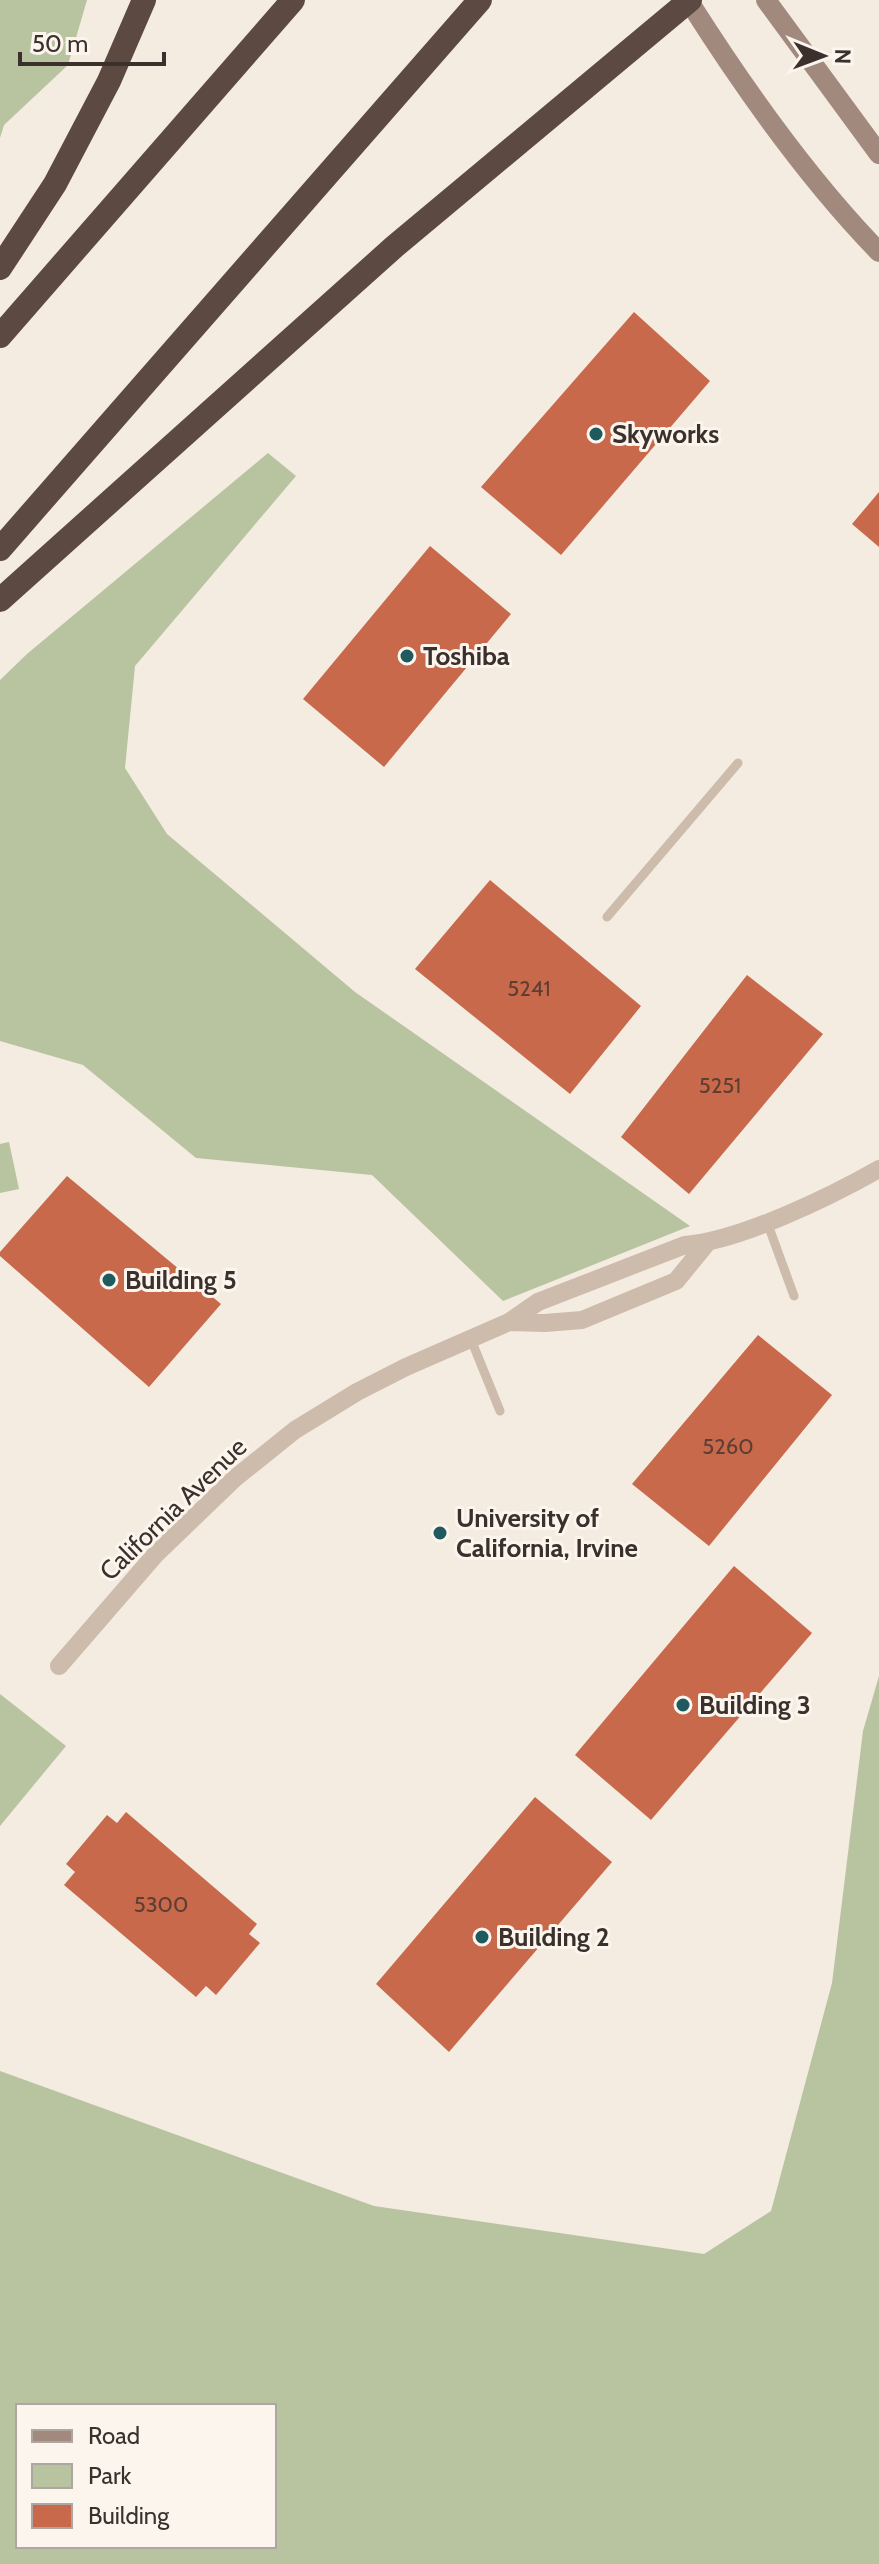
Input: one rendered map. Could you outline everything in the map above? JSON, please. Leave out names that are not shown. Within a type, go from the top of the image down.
[{"type":"highway","points":[[0,268],[55,184],[109,81],[144,0]]},
{"type":"highway","points":[[0,336],[293,0]]},
{"type":"highway","points":[[0,549],[480,0]]},
{"type":"highway","points":[[0,600],[394,247],[689,1]]},
{"type":"main road","points":[[766,0],[879,154]]},
{"type":"main road","points":[[689,1],[765,112],[849,221],[879,252]]},
{"type":"street","name":"California Avenue","points":[[59,1666],[155,1555],[234,1479],[295,1430],[357,1392],[470,1337],[509,1322],[538,1302],[685,1245],[707,1243],[767,1222],[879,1169]]},
{"type":"street","name":"California Avenue","points":[[509,1322],[582,1320],[676,1281],[707,1243]]},
{"type":"lane","points":[[607,917],[738,763]]},
{"type":"lane","points":[[767,1222],[794,1296]]},
{"type":"lane","points":[[470,1337],[500,1411]]},
{"type":"green space","points":[[0,0],[87,0],[68,65],[4,125],[0,138]]},
{"type":"green space","points":[[268,453],[296,476],[135,666],[125,768],[167,834],[355,992],[690,1226],[503,1301],[372,1175],[196,1158],[83,1065],[0,1041],[0,680]]},
{"type":"green space","points":[[9,1142],[19,1189],[0,1193],[0,1144]]},
{"type":"green space","points":[[879,1676],[879,2564],[0,2564],[0,2071],[374,2206],[704,2254],[771,2211],[832,1983],[863,1731]]},
{"type":"green space","points":[[0,1694],[66,1746],[0,1826]]},
{"type":"building","name":"Skyworks","points":[[634,312],[710,381],[561,555],[481,487]]},
{"type":"building","points":[[879,492],[879,547],[852,524]]},
{"type":"building","name":"Toshiba","points":[[430,546],[511,614],[384,767],[303,699]]},
{"type":"building","points":[[490,880],[641,1006],[570,1094],[415,969]]},
{"type":"building","points":[[747,975],[823,1034],[689,1194],[621,1137]]},
{"type":"building","name":"Building 5","points":[[67,1176],[221,1304],[149,1387],[0,1256],[0,1252]]},
{"type":"building","points":[[758,1335],[832,1395],[709,1546],[632,1484]]},
{"type":"building","name":"Building 3","points":[[734,1566],[812,1633],[651,1820],[575,1755]]},
{"type":"building","name":"Building 2","points":[[535,1797],[612,1862],[449,2052],[376,1984]]},
{"type":"building","points":[[126,1812],[257,1924],[249,1934],[260,1943],[216,1995],[206,1986],[196,1997],[64,1885],[75,1872],[66,1864],[107,1815],[117,1823]]},
{"type":"place","name":"Skyworks","points":[[596,434]]},
{"type":"place","name":"Toshiba","points":[[407,656]]},
{"type":"place","name":"Building 5","points":[[109,1280]]},
{"type":"place","name":"University of California, Irvine","points":[[440,1533]]},
{"type":"place","name":"Building 3","points":[[683,1705]]},
{"type":"place","name":"Building 2","points":[[482,1937]]}]
